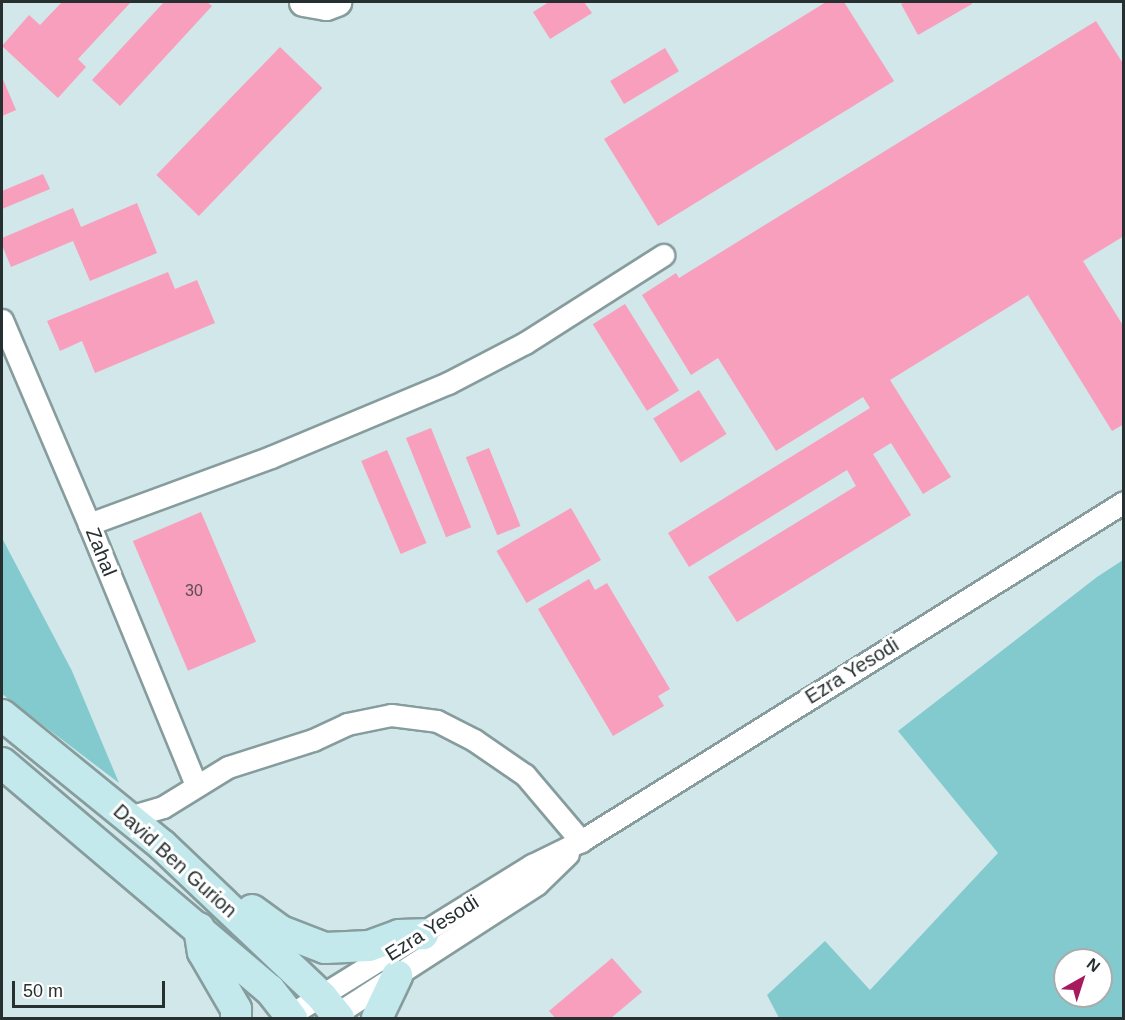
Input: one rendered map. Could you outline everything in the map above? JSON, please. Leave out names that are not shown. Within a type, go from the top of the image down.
[{"type":"main road","name":"David Ben Gurion","points":[[2,715],[201,882],[332,1012]]},
{"type":"main road","name":"David Ben Gurion","points":[[2,764],[270,990],[289,1017]]},
{"type":"main road","points":[[201,882],[240,902],[281,930],[309,944],[325,948],[369,946],[399,935],[423,934]]},
{"type":"main road","points":[[199,928],[203,952],[236,1010],[236,1018]]},
{"type":"main road","points":[[377,1018],[397,976]]},
{"type":"street","points":[[303,2],[326,6],[337,2]]},
{"type":"street","points":[[89,524],[271,457],[448,383],[525,343],[663,255]]},
{"type":"street","name":"Zahal","points":[[2,320],[196,785]]},
{"type":"street","name":"Ezra Yesodi","points":[[332,1012],[423,934],[532,865],[581,841],[1124,502]]},
{"type":"street","points":[[100,795],[132,816],[163,807],[228,767],[313,740],[346,724],[391,715],[437,721],[474,740],[525,776],[581,841]]},
{"type":"street","name":"Ezra Yesodi","points":[[289,1017],[332,1012],[397,976],[537,884],[581,841]]},
{"type":"shaded area","points":[[2,538],[72,671],[119,783],[2,694]]},
{"type":"shaded area","points":[[1123,560],[1123,1018],[779,1018],[767,995],[825,941],[870,990],[998,853],[898,731],[1097,577]]},
{"type":"building","points":[[62,2],[131,2],[78,59],[86,67],[58,98],[2,46],[29,15],[40,25]]},
{"type":"building","points":[[164,2],[207,2],[212,6],[120,106],[92,80]]},
{"type":"building","points":[[549,2],[584,2],[592,13],[550,39],[533,12]]},
{"type":"building","points":[[826,2],[844,2],[894,81],[658,226],[604,139]]},
{"type":"building","points":[[905,2],[971,2],[972,4],[918,35],[901,4]]},
{"type":"building","points":[[1096,21],[1124,65],[1124,236],[1083,261],[1124,327],[1124,424],[1112,431],[1028,295],[890,380],[951,477],[923,494],[891,443],[873,454],[911,515],[737,622],[708,577],[856,486],[847,470],[689,567],[668,533],[870,408],[863,397],[776,451],[718,358],[691,375],[642,295],[676,273],[679,278]]},
{"type":"building","points":[[280,47],[322,88],[199,216],[156,175]]},
{"type":"building","points":[[665,48],[679,71],[624,104],[610,81]]},
{"type":"building","points":[[2,77],[16,110],[2,116]]},
{"type":"building","points":[[43,174],[50,189],[2,209],[2,191]]},
{"type":"building","points":[[137,203],[157,253],[90,281],[73,241],[11,267],[2,245],[2,238],[73,208],[81,227]]},
{"type":"building","points":[[168,272],[175,289],[197,280],[215,323],[95,373],[82,341],[60,351],[47,321]]},
{"type":"building","points":[[625,304],[679,391],[647,411],[593,324]]},
{"type":"building","points":[[699,390],[727,434],[681,463],[653,419]]},
{"type":"building","points":[[431,428],[471,527],[446,537],[406,438]]},
{"type":"building","points":[[489,448],[520,526],[497,535],[466,457]]},
{"type":"building","points":[[387,450],[426,543],[401,554],[361,461]]},
{"type":"building","points":[[571,508],[601,560],[527,603],[497,551]]},
{"type":"building","points":[[201,512],[256,642],[188,671],[133,541]]},
{"type":"building","points":[[589,579],[595,590],[607,583],[670,689],[658,696],[664,706],[613,736],[538,609]]},
{"type":"building","points":[[612,958],[642,992],[611,1018],[555,1018],[549,1011]]}]
